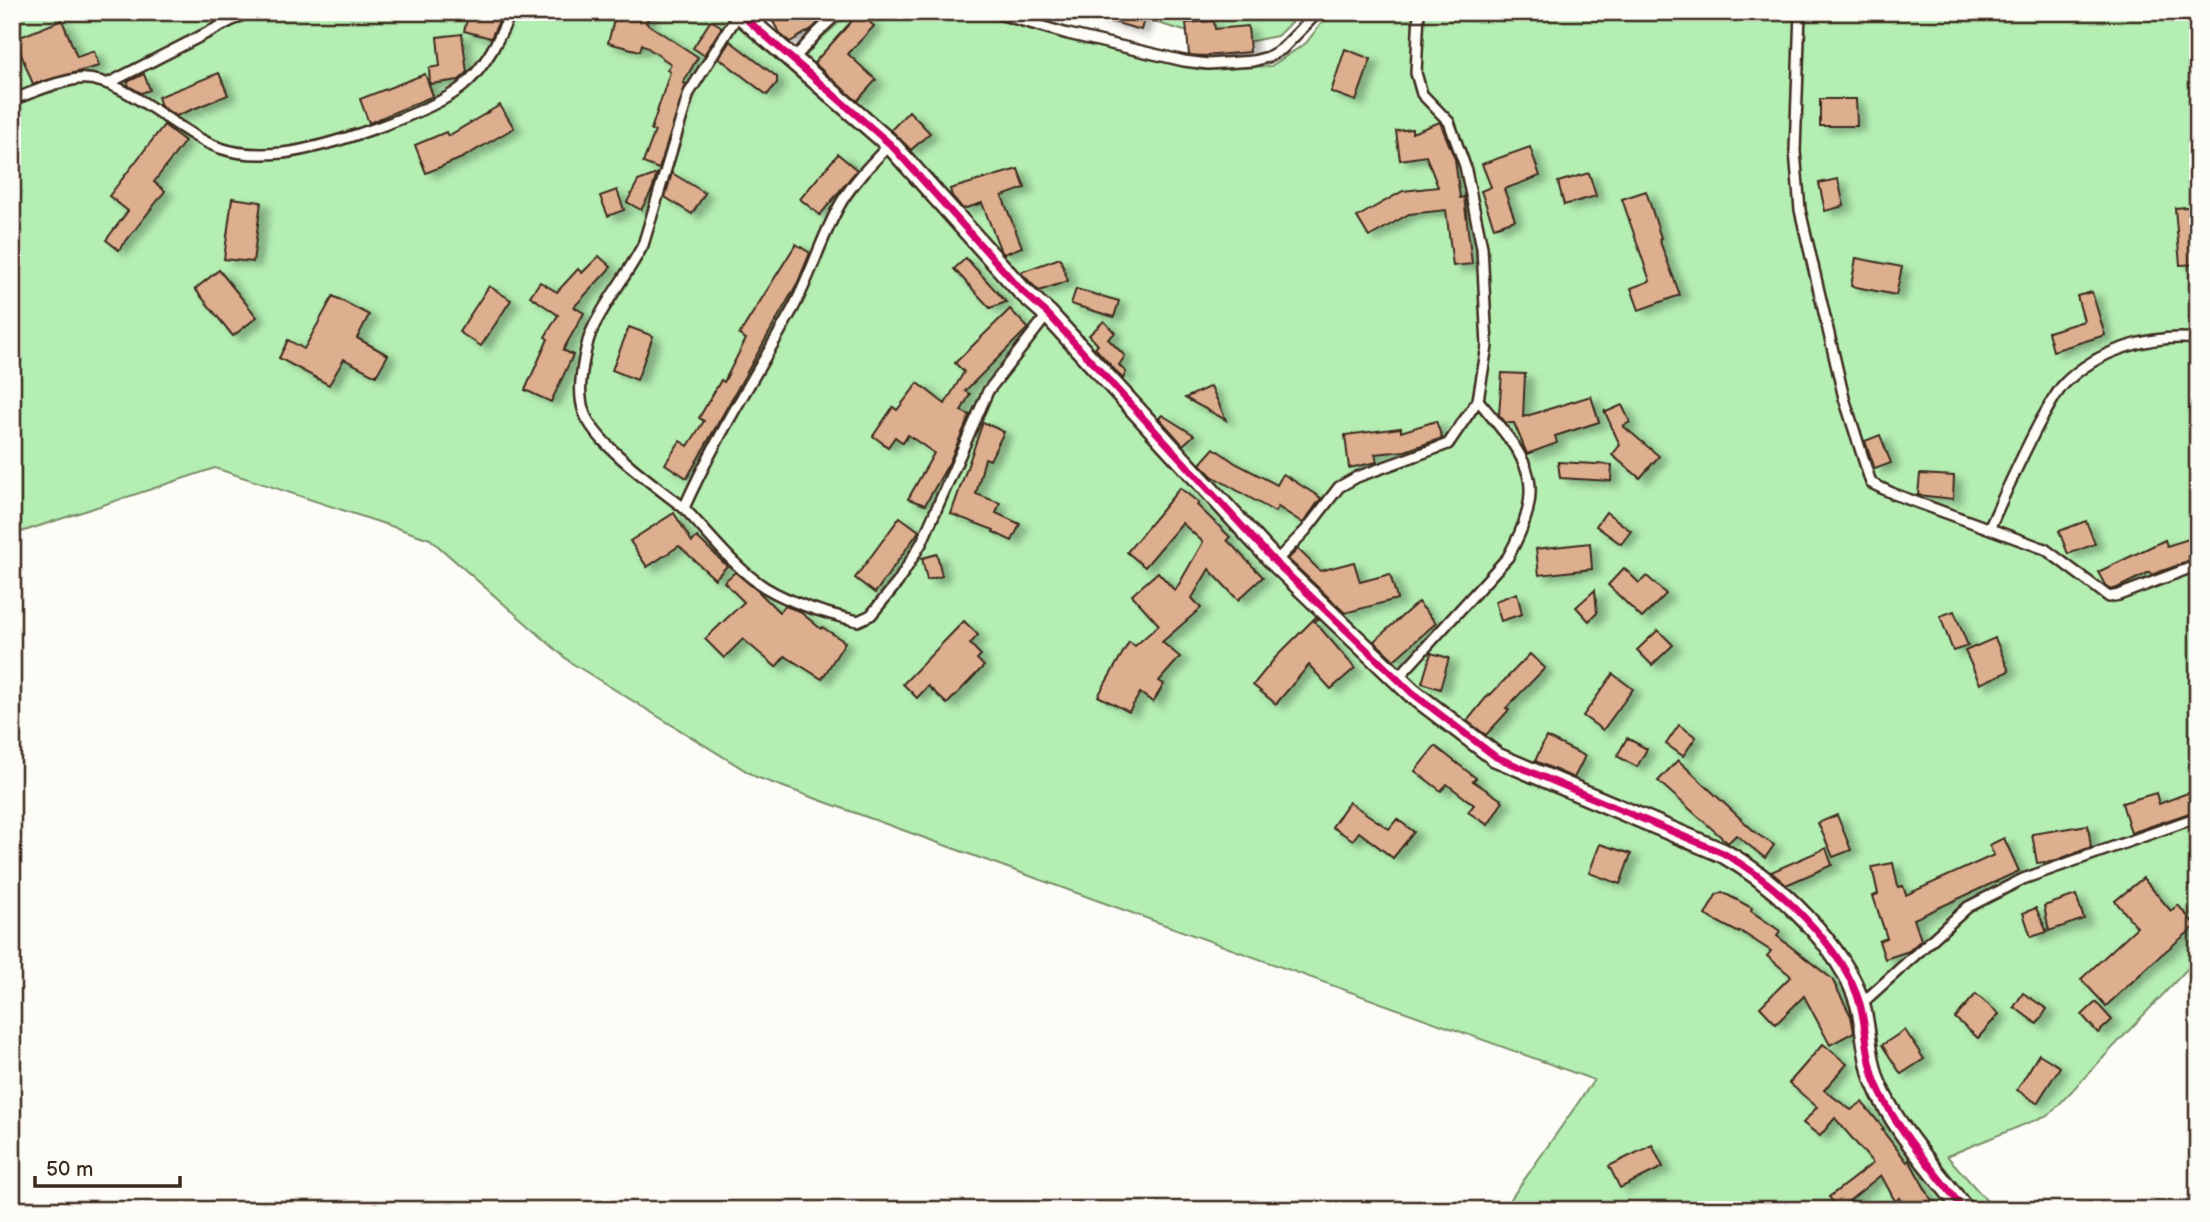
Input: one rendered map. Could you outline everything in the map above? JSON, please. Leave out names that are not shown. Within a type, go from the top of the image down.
[{"type":"street","points":[[739,13],[890,144],[1276,562],[1397,679],[1496,757],[1668,829],[1742,864],[1770,885],[1799,913],[1845,968],[1860,1005],[1875,1080],[1890,1112],[1964,1210]]},
{"type":"lane","points":[[109,83],[248,12]]},
{"type":"lane","points":[[12,100],[77,79],[109,83],[167,120],[220,148],[240,153],[285,153],[389,123],[447,98],[478,71],[499,41],[512,12]]},
{"type":"lane","points":[[792,61],[839,12]]},
{"type":"lane","points":[[992,12],[1081,37],[1208,64],[1253,61],[1268,57],[1282,49],[1318,12]]},
{"type":"lane","points":[[1276,562],[1306,530],[1339,487],[1357,477],[1448,444],[1478,400],[1487,346],[1482,247],[1465,166],[1449,122],[1422,94],[1416,73],[1419,12]]},
{"type":"lane","points":[[1800,12],[1795,140],[1800,210],[1844,398],[1870,481],[1873,485],[1895,494],[2045,549],[2109,597],[2119,596],[2198,565]]},
{"type":"lane","points":[[739,13],[689,93],[646,237],[634,264],[592,329],[581,372],[581,402],[587,419],[595,430],[628,462],[684,508],[765,587],[812,608],[858,621],[871,615],[898,582],[922,542],[988,391],[1048,314]]},
{"type":"lane","points":[[684,508],[739,403],[793,310],[842,201],[860,176],[890,144]]},
{"type":"lane","points":[[1990,527],[2023,453],[2063,385],[2082,369],[2129,346],[2174,336],[2198,339]]},
{"type":"lane","points":[[1397,679],[1508,557],[1520,537],[1531,503],[1525,463],[1516,446],[1478,400]]},
{"type":"lane","points":[[1860,1005],[1968,907],[2000,889],[2198,817]]},
{"type":"green space","points":[[12,12],[741,12],[797,68],[817,42],[851,12],[1003,12],[1202,70],[1271,66],[1306,43],[1330,12],[2198,12],[2198,962],[2189,967],[2050,1114],[1947,1156],[1995,1210],[1503,1210],[1594,1080],[756,777],[570,662],[430,539],[215,468],[12,535]]},
{"type":"green space","points":[[1120,12],[1302,12],[1277,36],[1232,45]]},
{"type":"building","points":[[469,12],[501,17],[491,38],[464,31]]},
{"type":"building","points":[[616,12],[651,12],[646,23],[698,57],[683,83],[686,84],[659,169],[643,163],[655,131],[651,130],[671,64],[642,44],[640,51],[608,43]]},
{"type":"building","points":[[784,12],[829,12],[813,28],[790,42],[780,34],[772,20]]},
{"type":"building","points":[[1096,12],[1146,12],[1141,30],[1096,17]]},
{"type":"building","points":[[859,13],[874,26],[848,54],[876,80],[857,101],[814,63]]},
{"type":"building","points":[[62,20],[77,57],[94,51],[99,66],[33,84],[15,39]]},
{"type":"building","points":[[711,20],[722,27],[704,55],[693,48]]},
{"type":"building","points":[[1214,21],[1215,29],[1248,26],[1250,52],[1189,55],[1186,23]]},
{"type":"building","points":[[462,34],[467,73],[459,80],[430,84],[429,68],[440,66],[437,37]]},
{"type":"building","points":[[730,41],[777,77],[777,83],[767,95],[719,58]]},
{"type":"building","points":[[1345,49],[1371,59],[1356,101],[1331,92]]},
{"type":"building","points":[[219,73],[228,95],[176,116],[161,106],[158,97]]},
{"type":"building","points":[[144,74],[150,90],[141,93],[127,82]]},
{"type":"building","points":[[425,74],[433,96],[369,123],[360,99]]},
{"type":"building","points":[[1820,99],[1856,99],[1857,126],[1820,126]]},
{"type":"building","points":[[500,105],[514,128],[462,158],[426,173],[415,145],[446,132],[448,136]]},
{"type":"building","points":[[909,111],[930,133],[911,150],[891,130]]},
{"type":"building","points":[[1440,122],[1455,159],[1460,198],[1464,197],[1472,264],[1453,266],[1446,210],[1409,214],[1369,237],[1357,217],[1403,191],[1438,187],[1426,156],[1400,160],[1396,131],[1412,129],[1412,133]]},
{"type":"building","points":[[164,125],[185,141],[154,182],[165,191],[119,250],[106,240],[128,211],[109,196]]},
{"type":"building","points":[[1530,147],[1540,176],[1504,189],[1515,220],[1494,227],[1481,191],[1491,187],[1482,164]]},
{"type":"building","points":[[838,154],[857,170],[820,215],[800,199]]},
{"type":"building","points":[[1018,169],[1025,188],[1002,196],[1022,247],[1004,254],[982,203],[963,209],[952,196],[950,189]]},
{"type":"building","points":[[672,173],[705,193],[692,214],[665,197]]},
{"type":"building","points":[[1589,173],[1596,196],[1564,205],[1558,182]]},
{"type":"building","points":[[657,174],[641,210],[627,202],[638,181]]},
{"type":"building","points":[[1838,179],[1844,206],[1825,211],[1819,183]]},
{"type":"building","points":[[617,190],[624,210],[608,216],[600,196]]},
{"type":"building","points":[[1646,191],[1661,238],[1659,239],[1680,295],[1639,310],[1631,288],[1650,281],[1622,199]]},
{"type":"building","points":[[232,198],[261,202],[253,262],[224,259]]},
{"type":"building","points":[[2198,206],[2198,264],[2180,265],[2175,208]]},
{"type":"building","points":[[796,244],[810,253],[798,282],[687,478],[665,464],[680,441],[688,446],[704,421],[699,418],[721,380],[724,382],[746,339],[739,335]]},
{"type":"building","points":[[599,256],[611,267],[574,307],[584,313],[563,350],[573,355],[551,402],[525,390],[548,339],[545,337],[558,315],[530,296],[540,282],[557,292],[578,269],[582,273]]},
{"type":"building","points":[[966,258],[1006,302],[990,308],[954,269]]},
{"type":"building","points":[[1060,258],[1068,281],[1039,291],[1021,272]]},
{"type":"building","points":[[1856,258],[1902,267],[1896,295],[1851,286]]},
{"type":"building","points":[[219,270],[257,317],[233,336],[195,289]]},
{"type":"building","points":[[489,286],[511,300],[481,346],[459,332]]},
{"type":"building","points":[[1076,289],[1119,301],[1114,317],[1071,304]]},
{"type":"building","points":[[2092,292],[2105,335],[2053,351],[2048,332],[2084,321],[2077,296]]},
{"type":"building","points":[[333,296],[369,315],[357,338],[388,355],[376,376],[344,359],[329,385],[279,358],[288,340],[304,349]]},
{"type":"building","points":[[1010,309],[1028,328],[965,391],[970,394],[961,411],[970,415],[949,463],[925,505],[908,499],[934,453],[908,435],[903,443],[895,437],[888,447],[873,436],[893,407],[897,410],[918,383],[945,404],[964,372],[955,363]]},
{"type":"building","points":[[1104,321],[1115,333],[1108,339],[1125,356],[1119,365],[1126,372],[1123,379],[1095,348],[1098,345],[1089,335]]},
{"type":"building","points":[[629,327],[653,336],[637,380],[612,370]]},
{"type":"building","points":[[1502,373],[1525,374],[1523,417],[1591,396],[1599,422],[1555,436],[1557,443],[1527,454],[1514,423],[1506,423],[1499,415]]},
{"type":"building","points":[[1211,386],[1226,420],[1185,398]]},
{"type":"building","points":[[1622,405],[1630,422],[1623,426],[1659,456],[1640,478],[1612,455],[1620,445],[1604,410],[1606,412]]},
{"type":"building","points":[[1162,415],[1194,435],[1183,445],[1159,418]]},
{"type":"building","points":[[1436,421],[1442,438],[1405,451],[1375,454],[1377,462],[1349,468],[1345,435],[1401,428],[1401,432]]},
{"type":"building","points":[[983,422],[1004,432],[990,460],[985,458],[976,494],[1000,503],[996,513],[1020,524],[1012,541],[993,532],[994,530],[951,514]]},
{"type":"building","points":[[1880,435],[1891,463],[1875,469],[1865,441]]},
{"type":"building","points":[[1214,448],[1235,463],[1277,485],[1283,474],[1321,498],[1303,523],[1278,507],[1275,512],[1212,476],[1200,464]]},
{"type":"building","points":[[1558,462],[1612,465],[1611,481],[1560,478]]},
{"type":"building","points":[[1920,474],[1954,476],[1953,499],[1918,495]]},
{"type":"building","points":[[1180,488],[1199,503],[1197,505],[1230,537],[1227,540],[1263,577],[1238,600],[1209,569],[1192,598],[1201,608],[1162,642],[1180,657],[1159,681],[1164,684],[1153,702],[1140,693],[1129,712],[1098,696],[1129,642],[1135,646],[1159,625],[1132,595],[1158,572],[1175,591],[1203,542],[1182,523],[1145,567],[1127,552]]},
{"type":"building","points":[[1606,512],[1631,531],[1621,544],[1596,526]]},
{"type":"building","points":[[674,513],[692,542],[697,537],[727,566],[715,579],[679,546],[647,567],[630,541]]},
{"type":"building","points":[[900,517],[919,531],[875,593],[855,578]]},
{"type":"building","points":[[2086,521],[2095,544],[2068,554],[2059,531]]},
{"type":"building","points":[[2198,536],[2198,558],[2151,575],[2150,572],[2117,588],[2111,590],[2105,585],[2098,572],[2165,540],[2167,546]]},
{"type":"building","points":[[1590,543],[1592,569],[1539,575],[1536,549]]},
{"type":"building","points":[[1298,549],[1320,571],[1354,562],[1360,582],[1390,574],[1397,599],[1345,613],[1288,559]]},
{"type":"building","points":[[937,554],[942,576],[927,580],[922,558]]},
{"type":"building","points":[[1624,568],[1639,583],[1647,576],[1666,594],[1642,618],[1608,585]]},
{"type":"building","points":[[735,572],[779,612],[785,606],[799,611],[821,629],[822,627],[845,642],[822,679],[785,656],[776,667],[743,639],[724,658],[705,639],[744,602],[724,582]]},
{"type":"building","points":[[1595,590],[1597,613],[1589,621],[1576,607]]},
{"type":"building","points":[[1517,593],[1522,614],[1501,621],[1495,601]]},
{"type":"building","points":[[1418,602],[1436,623],[1394,660],[1374,641]]},
{"type":"building","points":[[1954,611],[1968,646],[1953,651],[1940,616]]},
{"type":"building","points":[[1316,617],[1319,620],[1314,621],[1355,668],[1331,689],[1309,665],[1276,704],[1253,685],[1275,658]]},
{"type":"building","points":[[964,621],[978,635],[970,644],[981,655],[977,659],[984,666],[947,704],[928,686],[917,698],[903,684]]},
{"type":"building","points":[[1658,630],[1673,645],[1652,665],[1637,650]]},
{"type":"building","points":[[1995,638],[2009,671],[1980,684],[1965,651]]},
{"type":"building","points":[[1431,653],[1449,658],[1440,689],[1422,683]]},
{"type":"building","points":[[1530,654],[1545,668],[1506,708],[1509,710],[1486,735],[1467,721],[1489,694]]},
{"type":"building","points":[[1613,674],[1633,689],[1603,730],[1583,716]]},
{"type":"building","points":[[1679,725],[1696,737],[1683,756],[1666,744]]},
{"type":"building","points":[[1546,737],[1585,756],[1574,778],[1535,761]]},
{"type":"building","points":[[1627,738],[1647,749],[1637,767],[1617,756]]},
{"type":"building","points":[[1435,746],[1476,778],[1473,781],[1503,801],[1488,825],[1468,812],[1474,805],[1447,784],[1441,791],[1415,771]]},
{"type":"building","points":[[1678,760],[1757,834],[1774,845],[1765,858],[1736,835],[1728,843],[1658,781]]},
{"type":"building","points":[[2198,789],[2198,810],[2131,833],[2122,803],[2156,793],[2159,804]]},
{"type":"building","points":[[1349,802],[1389,829],[1397,819],[1414,832],[1393,858],[1359,832],[1353,840],[1332,827]]},
{"type":"building","points":[[1837,815],[1851,850],[1833,857],[1818,823]]},
{"type":"building","points":[[2088,825],[2091,847],[2054,861],[2037,863],[2032,834]]},
{"type":"building","points":[[2004,838],[2019,871],[1914,919],[1921,940],[1909,951],[1885,959],[1879,941],[1887,938],[1873,896],[1878,894],[1872,867],[1893,863],[1898,887],[1903,886],[1906,895],[1994,855],[1989,845]]},
{"type":"building","points":[[1600,844],[1631,854],[1620,884],[1589,873]]},
{"type":"building","points":[[1826,848],[1832,865],[1786,885],[1771,872]]},
{"type":"building","points":[[2143,878],[2171,911],[2178,905],[2196,926],[2106,1006],[2081,979],[2137,927],[2115,901]]},
{"type":"building","points":[[1722,892],[1752,908],[1751,911],[1780,931],[1777,936],[1832,979],[1851,1016],[1854,1032],[1830,1045],[1804,996],[1776,1024],[1760,1007],[1791,976],[1767,956],[1771,951],[1740,931],[1739,933],[1705,915],[1716,895]]},
{"type":"building","points":[[2076,895],[2084,919],[2049,931],[2044,906]]},
{"type":"building","points":[[2036,908],[2047,932],[2031,937],[2023,913]]},
{"type":"building","points":[[2023,993],[2047,1009],[2037,1024],[2014,1007]]},
{"type":"building","points":[[1976,994],[1999,1014],[1978,1038],[1955,1018]]},
{"type":"building","points":[[2096,1002],[2112,1020],[2098,1033],[2082,1015]]},
{"type":"building","points":[[1905,1030],[1924,1059],[1901,1074],[1882,1045]]},
{"type":"building","points":[[1823,1044],[1847,1064],[1824,1090],[1851,1110],[1862,1102],[1907,1162],[1909,1160],[1937,1210],[1907,1210],[1900,1198],[1895,1201],[1881,1175],[1839,1209],[1829,1197],[1873,1163],[1835,1118],[1820,1136],[1803,1123],[1817,1107],[1789,1083]]},
{"type":"building","points":[[2039,1054],[2060,1067],[2037,1103],[2017,1090]]},
{"type":"building","points":[[1652,1145],[1663,1167],[1620,1188],[1609,1166]]},
{"type":"cycle path","points":[[738,12],[890,144],[1022,291],[1048,314],[1275,562],[1412,693],[1496,757],[1723,853],[1785,898],[1823,938],[1839,960],[1860,1004],[1868,1054],[1884,1101],[1904,1133],[1964,1210]]}]
